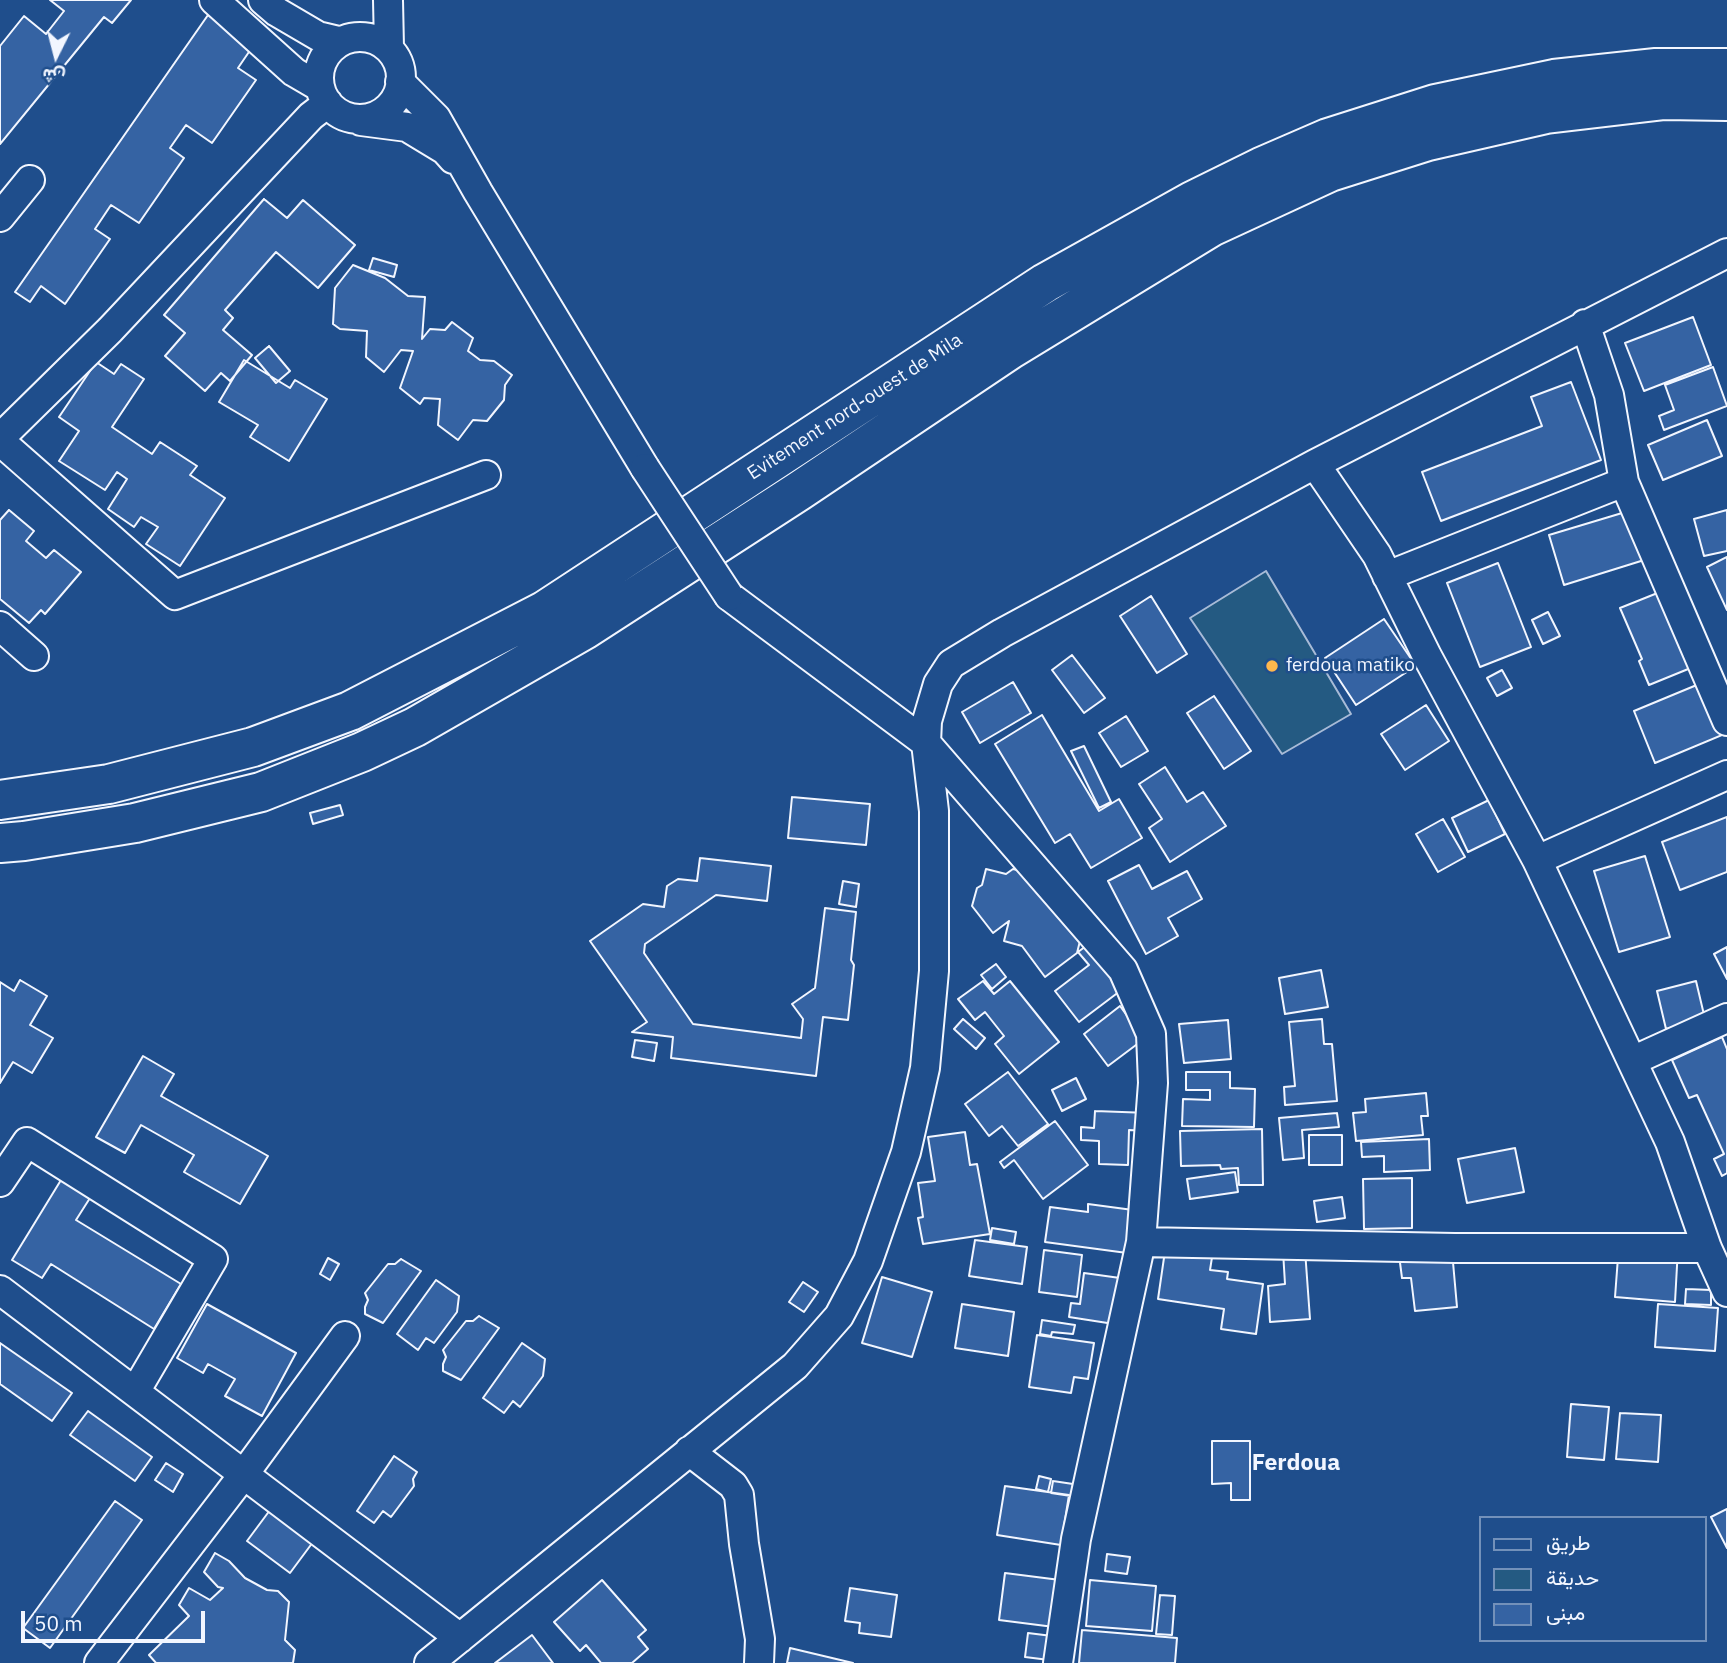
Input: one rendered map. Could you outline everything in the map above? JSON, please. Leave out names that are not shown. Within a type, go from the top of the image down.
[{"type":"highway","name":"Evitement nord-ouest de Mila","points":[[0,800],[109,784],[253,747],[350,711],[544,611],[1045,283],[1192,201],[1328,138],[1435,104],[1554,79],[1656,68],[1727,68]]},
{"type":"highway","points":[[0,843],[135,823],[261,792],[362,752],[415,726],[584,630],[788,499],[1011,349],[1211,227],[1330,172],[1428,141],[1546,114],[1665,100],[1727,101]]},
{"type":"street","points":[[214,0],[294,72],[323,94]]},
{"type":"street","points":[[263,0],[276,12],[317,36],[339,41],[365,36],[389,47]]},
{"type":"street","points":[[355,120],[381,115],[399,96],[402,70],[389,47],[388,0]]},
{"type":"street","points":[[339,41],[321,60],[323,94],[331,109],[355,120],[407,127],[445,149],[478,192]]},
{"type":"street","points":[[400,82],[436,118],[645,468],[729,596],[926,743],[1123,970],[1140,1006],[1151,1034],[1153,1083],[1141,1242],[1076,1539],[1058,1663]]},
{"type":"street","points":[[323,94],[311,116],[110,330],[0,440],[175,595],[485,475]]},
{"type":"street","points":[[0,217],[30,180]]},
{"type":"street","points":[[429,1663],[795,1366],[839,1316],[868,1261],[902,1164],[925,1068],[934,971],[934,811],[926,743],[927,721],[938,684],[951,664],[1002,633],[1315,464],[1727,253]]},
{"type":"street","points":[[1585,324],[1609,395],[1624,482],[1727,721]]},
{"type":"street","points":[[1315,464],[1377,555],[1427,656],[1537,860],[1670,1142],[1707,1248],[1727,1292]]},
{"type":"street","points":[[1387,576],[1624,482]]},
{"type":"street","points":[[0,626],[34,656]]},
{"type":"street","points":[[1537,860],[1727,775]]},
{"type":"street","points":[[1632,1061],[1727,1018]]},
{"type":"street","points":[[0,1182],[27,1142],[213,1259],[135,1392]]},
{"type":"street","points":[[1141,1242],[1455,1248],[1707,1248]]},
{"type":"street","points":[[0,1290],[460,1638]]},
{"type":"street","points":[[99,1663],[244,1474],[345,1336]]},
{"type":"street","points":[[689,1451],[733,1485],[739,1495],[744,1544],[760,1639],[759,1663]]},
{"type":"green space","name":"ferdoua matiko","points":[[1266,571],[1351,714],[1282,754],[1190,618]]},
{"type":"building","points":[[50,0],[131,0],[112,23],[104,17],[0,144],[0,46],[24,16],[46,34],[64,11]]},
{"type":"building","points":[[208,15],[253,46],[238,68],[256,80],[212,143],[186,125],[170,148],[184,158],[139,223],[111,205],[95,229],[110,239],[65,304],[41,286],[30,302],[15,292]]},
{"type":"building","points":[[264,199],[287,218],[303,200],[355,245],[318,288],[276,252],[225,310],[233,318],[223,330],[252,355],[230,381],[221,373],[205,391],[165,356],[185,333],[164,315]]},
{"type":"building","points":[[373,258],[397,265],[394,277],[369,270]]},
{"type":"building","points":[[353,265],[385,278],[408,296],[425,297],[422,339],[430,329],[445,330],[452,322],[473,338],[468,351],[480,360],[494,361],[512,375],[505,385],[504,400],[487,421],[473,420],[458,440],[438,425],[440,399],[424,398],[420,404],[400,388],[413,351],[401,350],[384,372],[366,357],[367,331],[340,329],[333,324],[335,288]]},
{"type":"building","points":[[1693,317],[1711,365],[1644,391],[1625,343]]},
{"type":"building","points":[[269,346],[290,371],[276,383],[255,358]]},
{"type":"building","points":[[244,360],[290,388],[295,380],[327,399],[289,461],[250,437],[258,425],[219,402]]},
{"type":"building","points":[[96,362],[114,374],[121,364],[144,379],[112,427],[152,454],[160,442],[197,466],[190,475],[225,498],[180,566],[146,544],[158,527],[141,517],[134,527],[108,509],[127,479],[117,472],[105,490],[59,461],[79,431],[59,417]]},
{"type":"building","points":[[1713,367],[1727,406],[1664,430],[1659,416],[1674,410],[1665,385]]},
{"type":"building","points":[[1571,382],[1601,460],[1441,521],[1422,472],[1542,426],[1531,397]]},
{"type":"building","points":[[1707,420],[1722,456],[1663,480],[1648,445]]},
{"type":"building","points":[[1642,507],[1657,556],[1564,585],[1549,535]]},
{"type":"building","points":[[9,510],[34,531],[26,541],[46,558],[54,550],[81,572],[45,614],[41,610],[29,623],[0,599],[0,520]]},
{"type":"building","points":[[1727,510],[1727,551],[1704,556],[1694,519]]},
{"type":"building","points":[[1727,557],[1727,610],[1707,567]]},
{"type":"building","points":[[1498,563],[1531,647],[1480,667],[1447,583]]},
{"type":"building","points":[[1665,590],[1698,665],[1649,685],[1639,661],[1642,659],[1620,608]]},
{"type":"building","points":[[1151,596],[1187,654],[1157,673],[1120,616]]},
{"type":"building","points":[[1548,612],[1560,636],[1543,644],[1532,620]]},
{"type":"building","points":[[1384,619],[1416,666],[1356,705],[1325,658]]},
{"type":"building","points":[[1072,655],[1105,698],[1084,713],[1052,670]]},
{"type":"building","points":[[1502,670],[1512,688],[1497,696],[1487,678]]},
{"type":"building","points":[[1716,677],[1727,733],[1655,763],[1634,711]]},
{"type":"building","points":[[1013,682],[1031,713],[980,743],[962,712]]},
{"type":"building","points":[[1214,696],[1251,751],[1224,769],[1187,713]]},
{"type":"building","points":[[1426,705],[1449,741],[1405,770],[1381,734]]},
{"type":"building","points":[[1042,715],[1099,811],[1119,799],[1142,838],[1091,868],[1070,834],[1055,843],[995,744]]},
{"type":"building","points":[[1126,716],[1148,751],[1121,767],[1099,733]]},
{"type":"building","points":[[1084,746],[1111,802],[1099,808],[1071,751]]},
{"type":"building","points":[[1165,767],[1187,802],[1203,792],[1226,826],[1170,862],[1149,828],[1162,819],[1139,784]]},
{"type":"building","points":[[792,797],[870,804],[866,845],[788,838]]},
{"type":"building","points":[[1489,800],[1505,834],[1468,852],[1452,818]]},
{"type":"building","points":[[340,805],[343,815],[313,824],[310,813]]},
{"type":"building","points":[[1727,817],[1727,872],[1680,890],[1662,842]]},
{"type":"building","points":[[1443,819],[1465,857],[1438,872],[1416,834]]},
{"type":"building","points":[[1645,856],[1670,937],[1619,952],[1594,871]]},
{"type":"building","points":[[700,858],[771,866],[767,901],[716,895],[645,944],[644,953],[693,1024],[801,1038],[803,1019],[792,1004],[815,988],[825,908],[856,912],[848,1020],[823,1017],[816,1076],[671,1058],[673,1037],[632,1032],[647,1022],[590,941],[643,904],[664,907],[667,886],[678,879],[697,881]]},
{"type":"building","points":[[1139,865],[1152,889],[1187,871],[1202,899],[1168,918],[1178,936],[1146,954],[1108,881]]},
{"type":"building","points":[[986,869],[1006,874],[1013,869],[1029,873],[1083,929],[1077,953],[1045,977],[1022,946],[1004,941],[1009,921],[993,933],[972,906]]},
{"type":"building","points":[[843,881],[859,884],[856,907],[839,904]]},
{"type":"building","points":[[1098,937],[1132,982],[1079,1022],[1055,991],[1089,965],[1078,952]]},
{"type":"building","points":[[1727,947],[1727,979],[1714,954]]},
{"type":"building","points":[[996,964],[1006,977],[992,989],[981,975]]},
{"type":"building","points":[[1321,970],[1328,1007],[1285,1014],[1279,978]]},
{"type":"building","points":[[20,980],[47,996],[30,1025],[53,1038],[32,1073],[13,1062],[0,1083],[0,982],[14,991]]},
{"type":"building","points":[[983,981],[994,994],[1010,981],[1059,1042],[1019,1074],[995,1044],[1004,1036],[985,1012],[975,1020],[958,999]]},
{"type":"building","points":[[1696,981],[1705,1019],[1666,1029],[1657,991]]},
{"type":"building","points":[[1120,1006],[1144,1039],[1108,1066],[1084,1034]]},
{"type":"building","points":[[963,1019],[985,1038],[976,1049],[954,1029]]},
{"type":"building","points":[[1322,1019],[1324,1044],[1332,1044],[1337,1101],[1285,1105],[1284,1087],[1295,1086],[1289,1022]]},
{"type":"building","points":[[1228,1020],[1231,1059],[1184,1063],[1179,1024]]},
{"type":"building","points":[[1722,1037],[1727,1049],[1727,1173],[1722,1176],[1714,1159],[1724,1154],[1697,1095],[1689,1098],[1672,1060]]},
{"type":"building","points":[[635,1040],[657,1043],[654,1061],[632,1057]]},
{"type":"building","points":[[143,1056],[174,1074],[161,1096],[268,1156],[240,1204],[184,1172],[194,1155],[141,1125],[125,1153],[96,1137]]},
{"type":"building","points":[[1008,1072],[1048,1124],[1018,1146],[1002,1126],[989,1136],[965,1104]]},
{"type":"building","points":[[1186,1072],[1230,1072],[1230,1088],[1255,1089],[1254,1127],[1182,1126],[1183,1099],[1210,1100],[1210,1090],[1186,1090]]},
{"type":"building","points":[[1076,1078],[1086,1099],[1062,1111],[1052,1090]]},
{"type":"building","points":[[1426,1093],[1428,1116],[1421,1116],[1423,1135],[1356,1141],[1353,1113],[1366,1112],[1365,1099]]},
{"type":"building","points":[[1095,1111],[1149,1113],[1149,1131],[1129,1130],[1128,1165],[1099,1164],[1099,1141],[1081,1140],[1081,1127],[1094,1128]]},
{"type":"building","points":[[1337,1113],[1339,1127],[1302,1130],[1304,1158],[1283,1160],[1279,1118]]},
{"type":"building","points":[[1055,1121],[1088,1165],[1043,1199],[1014,1160],[1004,1168],[1000,1162]]},
{"type":"building","points":[[1262,1129],[1263,1185],[1239,1185],[1238,1168],[1221,1169],[1220,1165],[1181,1166],[1180,1131]]},
{"type":"building","points":[[965,1132],[970,1165],[977,1164],[990,1234],[923,1244],[918,1218],[923,1217],[918,1183],[935,1181],[928,1137]]},
{"type":"building","points":[[1309,1135],[1342,1135],[1342,1165],[1309,1165]]},
{"type":"building","points":[[1429,1139],[1430,1170],[1384,1172],[1384,1156],[1362,1157],[1361,1142]]},
{"type":"building","points":[[1515,1148],[1524,1192],[1467,1203],[1458,1159]]},
{"type":"building","points":[[1235,1172],[1238,1192],[1190,1199],[1187,1179]]},
{"type":"building","points":[[1412,1178],[1412,1228],[1364,1229],[1363,1179]]},
{"type":"building","points":[[61,1180],[90,1198],[76,1220],[181,1284],[154,1329],[51,1264],[42,1278],[12,1260]]},
{"type":"building","points":[[1342,1197],[1345,1218],[1317,1222],[1314,1201]]},
{"type":"building","points":[[1088,1204],[1133,1210],[1127,1253],[1045,1242],[1050,1207],[1088,1212]]},
{"type":"building","points":[[992,1228],[1016,1232],[1014,1244],[990,1240]]},
{"type":"building","points":[[975,1240],[1027,1247],[1022,1284],[969,1276]]},
{"type":"building","points":[[1166,1244],[1213,1251],[1210,1270],[1228,1272],[1227,1279],[1263,1284],[1256,1334],[1221,1329],[1224,1309],[1158,1299]]},
{"type":"building","points":[[1619,1244],[1678,1248],[1675,1302],[1615,1297]]},
{"type":"building","points":[[1044,1250],[1082,1255],[1077,1297],[1039,1292]]},
{"type":"building","points":[[1305,1250],[1310,1319],[1270,1322],[1268,1286],[1285,1284],[1283,1251]]},
{"type":"building","points":[[1452,1251],[1457,1307],[1415,1311],[1411,1278],[1402,1278],[1399,1255]]},
{"type":"building","points":[[328,1258],[339,1264],[330,1280],[320,1274]]},
{"type":"building","points":[[401,1259],[421,1271],[383,1323],[365,1314],[368,1300],[365,1293],[388,1264],[395,1264]]},
{"type":"building","points":[[1084,1273],[1120,1278],[1114,1324],[1069,1317],[1071,1303],[1080,1304]]},
{"type":"building","points":[[882,1277],[932,1292],[912,1357],[862,1343]]},
{"type":"building","points":[[436,1280],[459,1296],[457,1312],[434,1343],[426,1338],[418,1350],[397,1334]]},
{"type":"building","points":[[803,1282],[818,1292],[804,1312],[789,1302]]},
{"type":"building","points":[[1686,1289],[1711,1290],[1711,1305],[1685,1304]]},
{"type":"building","points":[[207,1304],[296,1353],[262,1416],[225,1396],[235,1379],[208,1364],[203,1373],[177,1358]]},
{"type":"building","points":[[962,1304],[1014,1312],[1008,1356],[955,1348]]},
{"type":"building","points":[[1658,1304],[1718,1308],[1715,1351],[1655,1347]]},
{"type":"building","points":[[479,1316],[499,1328],[461,1380],[443,1371],[446,1357],[443,1350],[466,1321],[473,1321]]},
{"type":"building","points":[[1042,1320],[1075,1325],[1073,1334],[1040,1334]]},
{"type":"building","points":[[1037,1335],[1094,1343],[1088,1379],[1074,1377],[1071,1393],[1029,1387]]},
{"type":"building","points":[[0,1343],[72,1393],[52,1421],[0,1384]]},
{"type":"building","points":[[522,1343],[545,1359],[543,1376],[520,1407],[513,1401],[504,1413],[483,1398]]},
{"type":"building","points":[[1571,1404],[1609,1407],[1604,1460],[1567,1457]]},
{"type":"building","points":[[88,1411],[152,1457],[135,1481],[70,1435]]},
{"type":"building","points":[[1620,1413],[1661,1415],[1658,1462],[1616,1459]]},
{"type":"building","points":[[1212,1441],[1250,1441],[1250,1500],[1231,1500],[1231,1483],[1212,1484]]},
{"type":"building","points":[[394,1456],[417,1472],[413,1479],[414,1486],[391,1517],[383,1511],[374,1523],[357,1511]]},
{"type":"building","points":[[166,1463],[183,1474],[173,1492],[155,1480]]},
{"type":"building","points":[[1039,1476],[1051,1479],[1048,1492],[1036,1489]]},
{"type":"building","points":[[1053,1481],[1073,1484],[1071,1496],[1051,1493]]},
{"type":"building","points":[[1005,1486],[1069,1495],[1061,1545],[997,1535]]},
{"type":"building","points":[[115,1501],[142,1520],[50,1648],[23,1628]]},
{"type":"building","points":[[273,1506],[316,1538],[290,1573],[247,1541]]},
{"type":"building","points":[[1727,1509],[1727,1548],[1711,1517]]},
{"type":"building","points":[[215,1553],[229,1561],[245,1578],[267,1590],[278,1591],[289,1602],[285,1640],[295,1650],[293,1663],[156,1663],[149,1655],[189,1616],[179,1605],[189,1588],[210,1600],[223,1588],[218,1587],[204,1572]]},
{"type":"building","points":[[1107,1554],[1130,1557],[1127,1574],[1105,1571]]},
{"type":"building","points":[[1005,1573],[1060,1580],[1054,1627],[999,1620]]},
{"type":"building","points":[[602,1580],[646,1630],[638,1637],[648,1649],[632,1663],[601,1663],[586,1645],[580,1651],[554,1622]]},
{"type":"building","points":[[1090,1580],[1156,1586],[1152,1631],[1086,1626]]},
{"type":"building","points":[[850,1588],[897,1595],[891,1637],[859,1633],[860,1623],[845,1621]]},
{"type":"building","points":[[1160,1595],[1175,1596],[1172,1635],[1156,1634]]},
{"type":"building","points":[[1082,1630],[1177,1638],[1175,1663],[1079,1663]]},
{"type":"building","points":[[1028,1633],[1052,1636],[1049,1660],[1025,1657]]},
{"type":"building","points":[[532,1635],[553,1663],[495,1663]]},
{"type":"building","points":[[790,1648],[853,1663],[787,1663]]},
{"type":"place","name":"ferdoua matiko","points":[[1272,666]]},
{"type":"district","name":"Ferdoua","points":[[1296,1463]]}]
